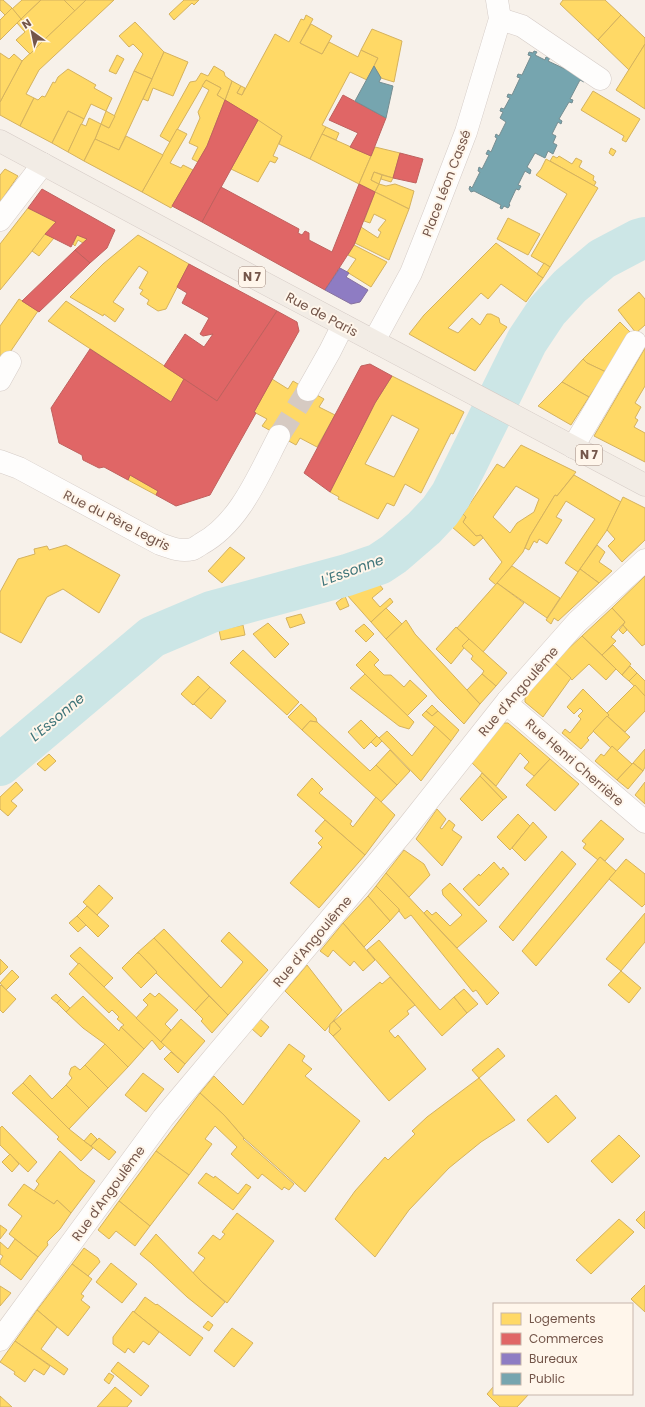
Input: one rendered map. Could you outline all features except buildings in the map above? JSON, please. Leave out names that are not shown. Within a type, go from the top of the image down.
[{"type":"main road","name":"Rue de Paris","points":[[0,140],[343,325],[645,485]]},
{"type":"street","name":"Place Léon Cassé","points":[[374,341],[411,273],[466,132],[499,9],[600,79]]},
{"type":"street","points":[[0,220],[43,164]]},
{"type":"street","points":[[308,390],[343,325]]},
{"type":"street","points":[[573,447],[635,342]]},
{"type":"street","name":"Rue du Père Legris","points":[[0,461],[19,468],[160,544],[177,550],[192,549],[211,538],[226,524],[248,495],[279,436]]},
{"type":"street","name":"Rue d'Angoulême","points":[[0,1340],[163,1118],[405,830],[508,700],[577,622],[645,560]]},
{"type":"street","name":"Rue Henri Cherrière","points":[[508,700],[513,709],[645,822]]},
{"type":"waterway","name":"L'Essonne","points":[[0,765],[152,637],[211,612],[347,575],[379,564],[394,554],[424,528],[440,511],[451,495],[527,341],[547,311],[570,286],[602,259],[638,240],[645,238]]},
{"type":"tunnel","points":[[279,436],[308,390]]}]
